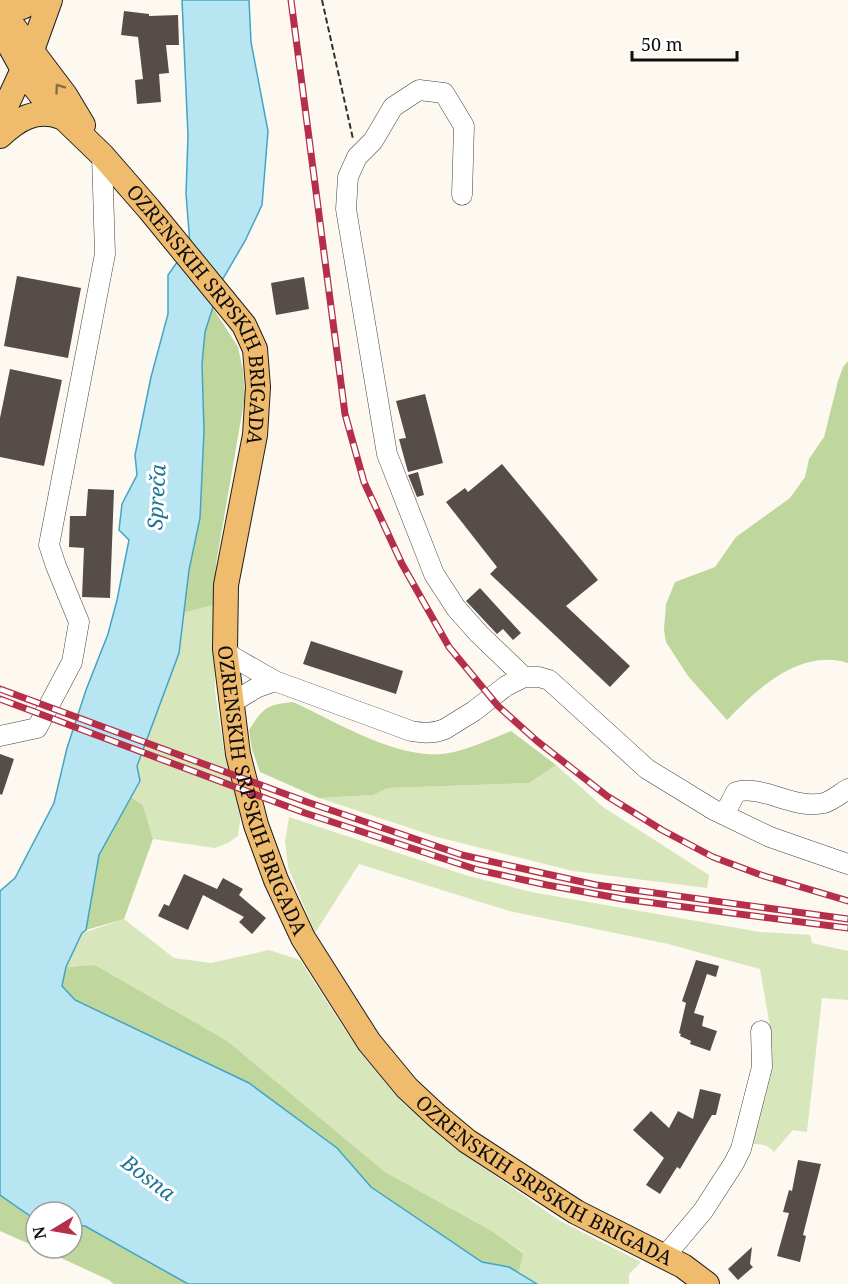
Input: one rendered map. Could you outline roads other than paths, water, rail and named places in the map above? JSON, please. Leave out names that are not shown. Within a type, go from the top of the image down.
[{"type":"main road","points":[[0,11],[22,7],[37,0]]},
{"type":"main road","points":[[0,119],[27,60],[50,0]]},
{"type":"main road","points":[[0,11],[11,23],[27,60]]},
{"type":"main road","points":[[0,28],[27,60]]},
{"type":"main road","name":"OZRENSKIH SRPSKIH BRIGADA","points":[[27,60],[45,100],[102,155],[149,209],[244,325],[255,349],[258,387],[255,435],[226,585],[225,649],[238,754],[256,825],[276,880],[303,938],[369,1042],[407,1088],[437,1116],[467,1141],[576,1212],[664,1256],[707,1284]]},
{"type":"main road","name":"OZRENSKIH SRPSKIH BRIGADA","points":[[27,60],[65,95],[102,155]]},
{"type":"main road","points":[[0,136],[13,123],[24,118],[50,113],[61,117]]},
{"type":"street","points":[[462,195],[464,126],[444,93],[419,90],[393,107],[373,141],[357,157],[348,177],[346,209],[387,454],[434,574],[456,608],[479,634],[524,676]]},
{"type":"street","points":[[0,736],[37,729],[72,662],[79,622],[49,545],[105,254],[102,155]]},
{"type":"street","points":[[225,649],[233,657],[275,681],[411,731],[435,733],[464,717],[506,686],[524,676],[531,675],[549,680],[648,769],[724,815],[770,837],[848,864]]},
{"type":"street","points":[[231,703],[258,687],[275,681]]},
{"type":"street","points":[[724,815],[736,792],[742,790],[801,804],[825,803],[848,789]]},
{"type":"street","points":[[664,1256],[704,1212],[741,1149],[762,1067],[761,1031]]},
{"type":"water","points":[[182,0],[249,0],[251,42],[268,131],[262,205],[245,241],[221,282],[205,332],[202,364],[204,431],[200,518],[189,570],[179,653],[137,766],[140,781],[99,855],[86,930],[82,933],[66,967],[62,986],[75,1000],[249,1083],[337,1148],[371,1187],[482,1262],[509,1267],[537,1284],[188,1284],[84,1226],[84,1200],[24,1200],[24,1212],[0,1195],[0,891],[15,878],[54,803],[67,748],[108,634],[117,600],[129,540],[119,530],[122,504],[137,475],[135,455],[151,377],[168,314],[168,275],[190,244],[186,194],[188,136]]},
{"type":"railway","points":[[291,0],[345,414],[364,482],[402,564],[449,647],[498,706],[537,741],[607,796],[662,830],[713,857],[761,875],[848,901]]},
{"type":"railway","points":[[0,689],[307,802],[462,855],[596,885],[848,919]]},
{"type":"railway","points":[[0,699],[305,813],[478,870],[623,899],[848,928]]},
{"type":"water label","name":"Spreča","points":[[157,497]]},
{"type":"water label","name":"Bosna","points":[[148,1178]]}]
